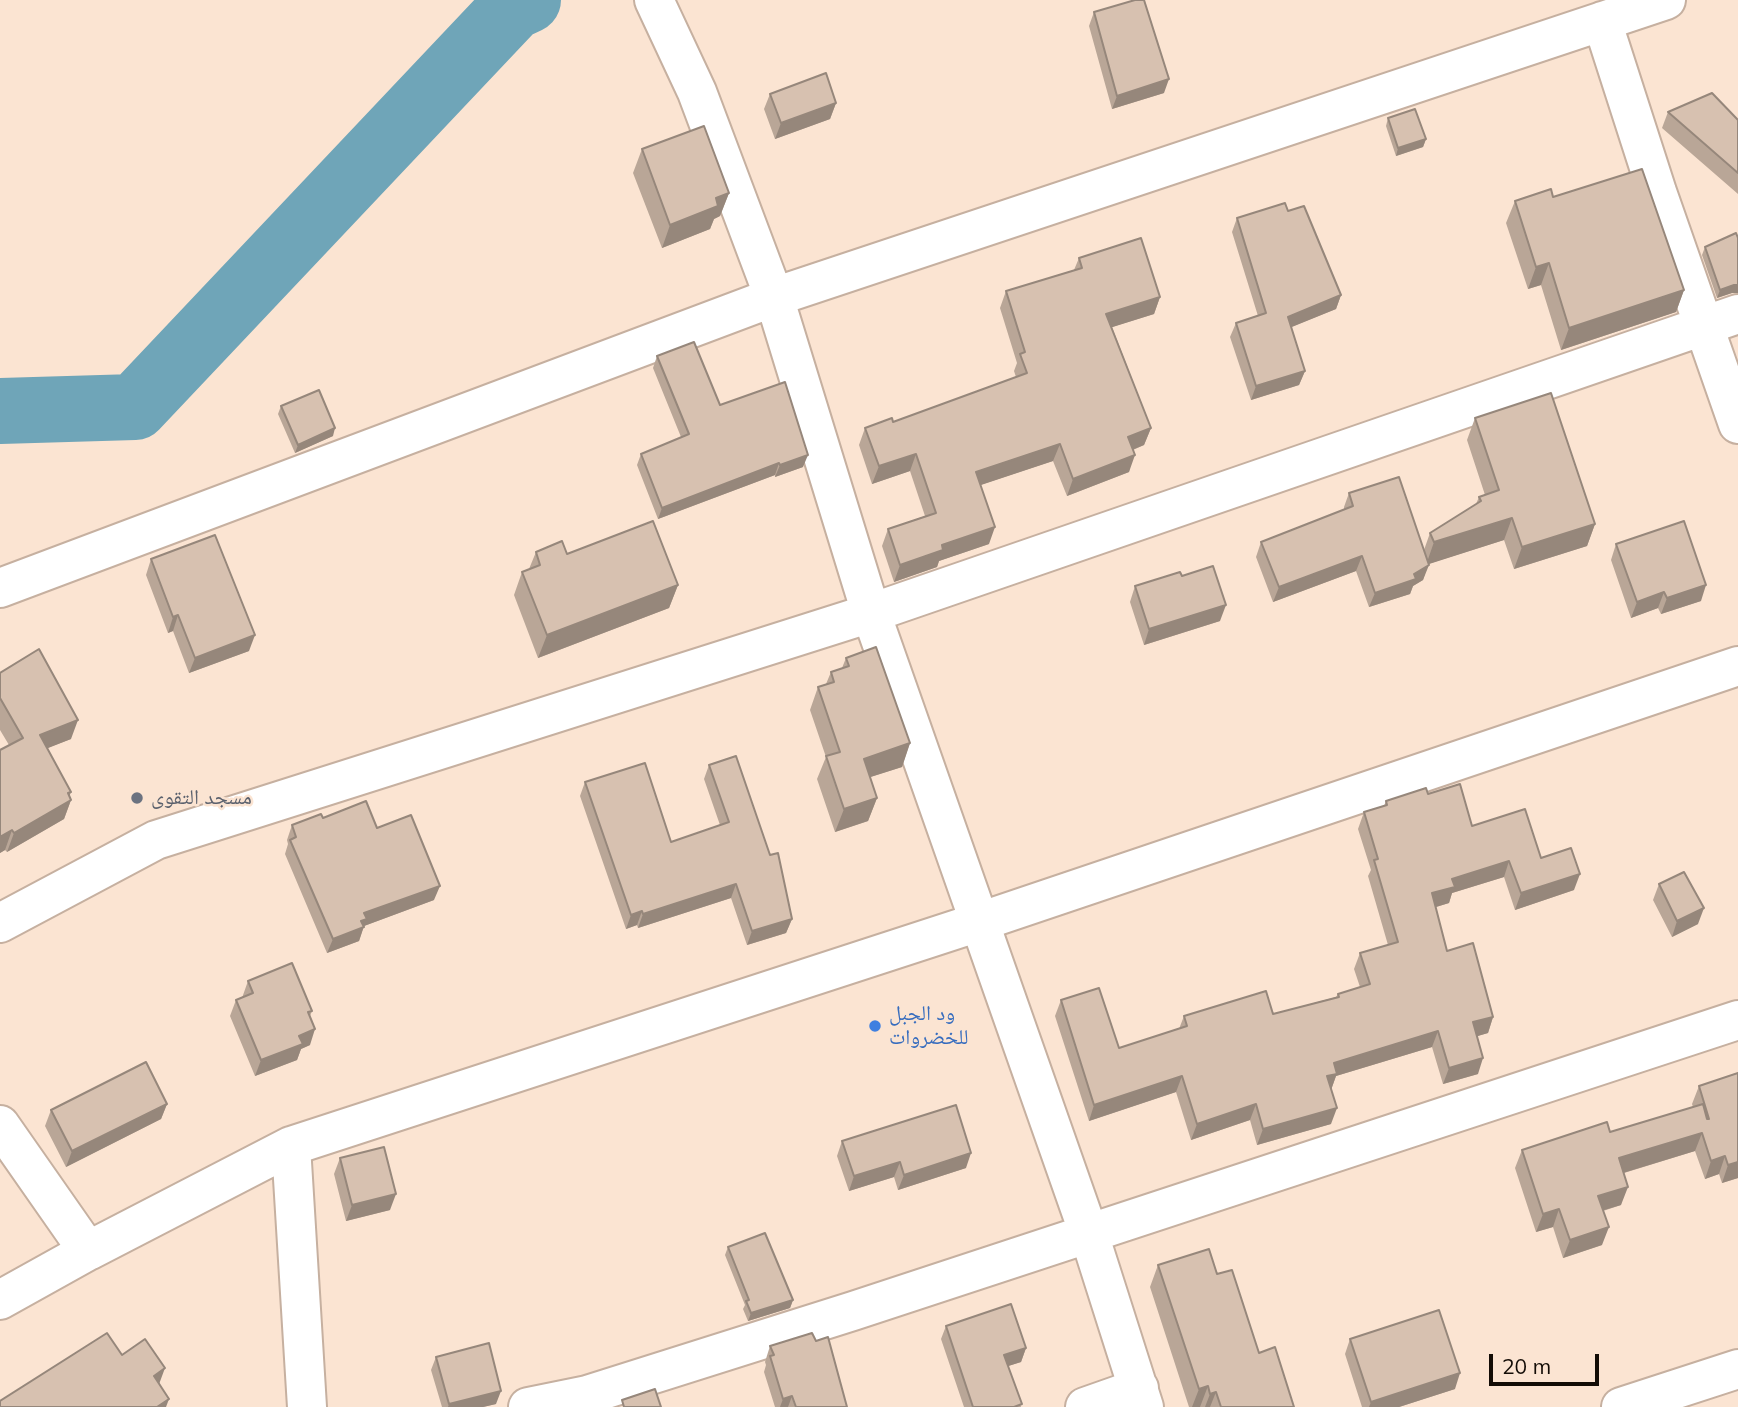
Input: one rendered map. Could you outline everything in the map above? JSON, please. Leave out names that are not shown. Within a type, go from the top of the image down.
[{"type":"street","points":[[653,0],[697,92],[774,298],[871,613],[1089,1234],[1142,1397],[1085,1407]]},
{"type":"street","points":[[0,587],[774,298],[1666,0]]},
{"type":"street","points":[[1602,21],[1721,320],[1738,424]]},
{"type":"street","points":[[0,923],[156,840],[871,613],[1721,320]]},
{"type":"street","points":[[0,1300],[88,1251],[291,1146],[979,922],[1738,666]]},
{"type":"street","points":[[528,1407],[587,1395],[1089,1234],[1738,1020]]},
{"type":"street","points":[[0,1125],[88,1251]]},
{"type":"street","points":[[291,1146],[307,1407]]},
{"type":"street","points":[[1621,1407],[1738,1369]]},
{"type":"building","points":[[1135,0],[1144,0],[1169,79],[1117,96],[1094,12]]},
{"type":"building","points":[[826,73],[836,103],[781,123],[770,94]]},
{"type":"building","points":[[1712,93],[1738,120],[1738,173],[1668,112]]},
{"type":"building","points":[[1415,109],[1426,139],[1398,148],[1388,118]]},
{"type":"building","points":[[704,126],[729,193],[716,198],[718,206],[670,225],[642,149]]},
{"type":"building","points":[[1642,169],[1684,290],[1569,328],[1549,263],[1536,267],[1515,201],[1551,189],[1553,197]]},
{"type":"building","points":[[1285,203],[1288,211],[1304,206],[1341,295],[1288,317],[1305,371],[1256,386],[1236,323],[1266,313],[1237,218]]},
{"type":"building","points":[[1736,233],[1738,285],[1720,290],[1705,247]]},
{"type":"building","points":[[1141,238],[1160,297],[1106,314],[1151,428],[1128,437],[1135,455],[1073,479],[1060,444],[976,472],[995,527],[942,545],[943,550],[900,565],[888,529],[936,513],[916,454],[879,466],[865,428],[892,418],[893,422],[1027,373],[1020,354],[1025,352],[1006,291],[1082,268],[1079,258]]},
{"type":"building","points":[[694,342],[720,405],[785,382],[808,455],[780,465],[779,463],[662,508],[641,454],[689,434],[657,356]]},
{"type":"building","points":[[319,390],[335,428],[298,445],[281,406]]},
{"type":"building","points":[[1551,393],[1595,524],[1522,547],[1512,518],[1434,542],[1430,533],[1481,501],[1479,497],[1499,490],[1475,418]]},
{"type":"building","points":[[1399,477],[1429,565],[1414,574],[1416,579],[1375,593],[1362,556],[1279,587],[1261,542],[1353,506],[1349,493]]},
{"type":"building","points":[[653,521],[678,585],[547,635],[522,572],[540,565],[536,552],[562,541],[567,554]]},
{"type":"building","points":[[1684,521],[1706,585],[1667,598],[1664,592],[1637,602],[1616,544]]},
{"type":"building","points":[[215,535],[255,635],[195,658],[178,615],[173,617],[151,559]]},
{"type":"building","points":[[1213,566],[1226,605],[1149,629],[1135,586],[1180,572],[1182,576]]},
{"type":"building","points":[[876,647],[910,743],[864,759],[877,798],[844,809],[826,756],[840,752],[818,687],[834,682],[831,672],[849,666],[846,658]]},
{"type":"building","points":[[39,649],[78,720],[40,735],[71,792],[68,793],[71,800],[14,833],[12,830],[0,837],[0,750],[23,738],[0,698],[0,673]]},
{"type":"building","points":[[736,756],[770,855],[778,853],[792,919],[752,931],[736,884],[643,914],[642,911],[631,915],[585,782],[645,763],[671,842],[729,822],[709,765]]},
{"type":"building","points":[[1460,784],[1472,826],[1525,809],[1541,858],[1571,848],[1580,874],[1521,893],[1509,861],[1452,879],[1455,887],[1432,893],[1447,951],[1473,943],[1493,1017],[1473,1022],[1483,1058],[1449,1068],[1438,1031],[1334,1063],[1337,1074],[1327,1076],[1337,1108],[1263,1129],[1256,1104],[1197,1124],[1182,1076],[1094,1105],[1061,1000],[1099,988],[1119,1048],[1187,1026],[1184,1016],[1266,991],[1273,1014],[1339,997],[1338,994],[1370,984],[1360,953],[1398,942],[1374,860],[1378,859],[1364,812],[1387,805],[1386,801],[1426,788],[1428,794]]},
{"type":"building","points":[[366,801],[377,828],[411,815],[440,886],[364,913],[367,919],[361,921],[364,927],[333,939],[290,840],[296,837],[292,825],[321,814],[323,818]]},
{"type":"building","points":[[1684,872],[1704,908],[1677,921],[1659,884]]},
{"type":"building","points":[[292,963],[312,1011],[308,1012],[315,1029],[299,1036],[303,1044],[261,1060],[236,1000],[253,993],[248,981]]},
{"type":"building","points":[[146,1062],[167,1104],[72,1151],[51,1110]]},
{"type":"building","points":[[1738,1073],[1738,1162],[1728,1165],[1725,1156],[1711,1161],[1702,1133],[1619,1158],[1628,1187],[1598,1196],[1609,1227],[1570,1240],[1559,1209],[1543,1214],[1522,1150],[1607,1122],[1610,1132],[1703,1104],[1709,1119],[1699,1086]]},
{"type":"building","points":[[956,1105],[971,1153],[904,1175],[900,1162],[854,1176],[842,1141]]},
{"type":"building","points":[[384,1147],[396,1194],[352,1205],[340,1158]]},
{"type":"building","points":[[765,1233],[793,1300],[751,1313],[746,1301],[749,1300],[728,1247]]},
{"type":"building","points":[[1209,1249],[1217,1274],[1232,1270],[1259,1353],[1275,1347],[1294,1407],[1221,1407],[1216,1392],[1210,1394],[1208,1386],[1199,1389],[1158,1265]]},
{"type":"building","points":[[1011,1304],[1026,1348],[1004,1355],[1022,1404],[1014,1407],[973,1407],[946,1326]]},
{"type":"building","points":[[1439,1310],[1460,1373],[1371,1402],[1350,1339]]},
{"type":"building","points":[[107,1333],[122,1355],[145,1339],[165,1368],[154,1376],[169,1399],[157,1407],[0,1407],[0,1401]]},
{"type":"building","points":[[812,1333],[816,1341],[828,1337],[847,1407],[796,1407],[792,1396],[783,1399],[770,1356],[774,1355],[770,1346]]},
{"type":"building","points":[[489,1343],[501,1391],[449,1404],[436,1357]]},
{"type":"building","points":[[655,1389],[661,1407],[624,1407],[622,1400]]},
{"type":"waterway","points":[[0,411],[135,407],[513,7],[528,0]]},
{"type":"place","name":"مسجد التقوى","points":[[137,798]]},
{"type":"place","name":"ود الجبل للخضروات","points":[[875,1026]]}]
